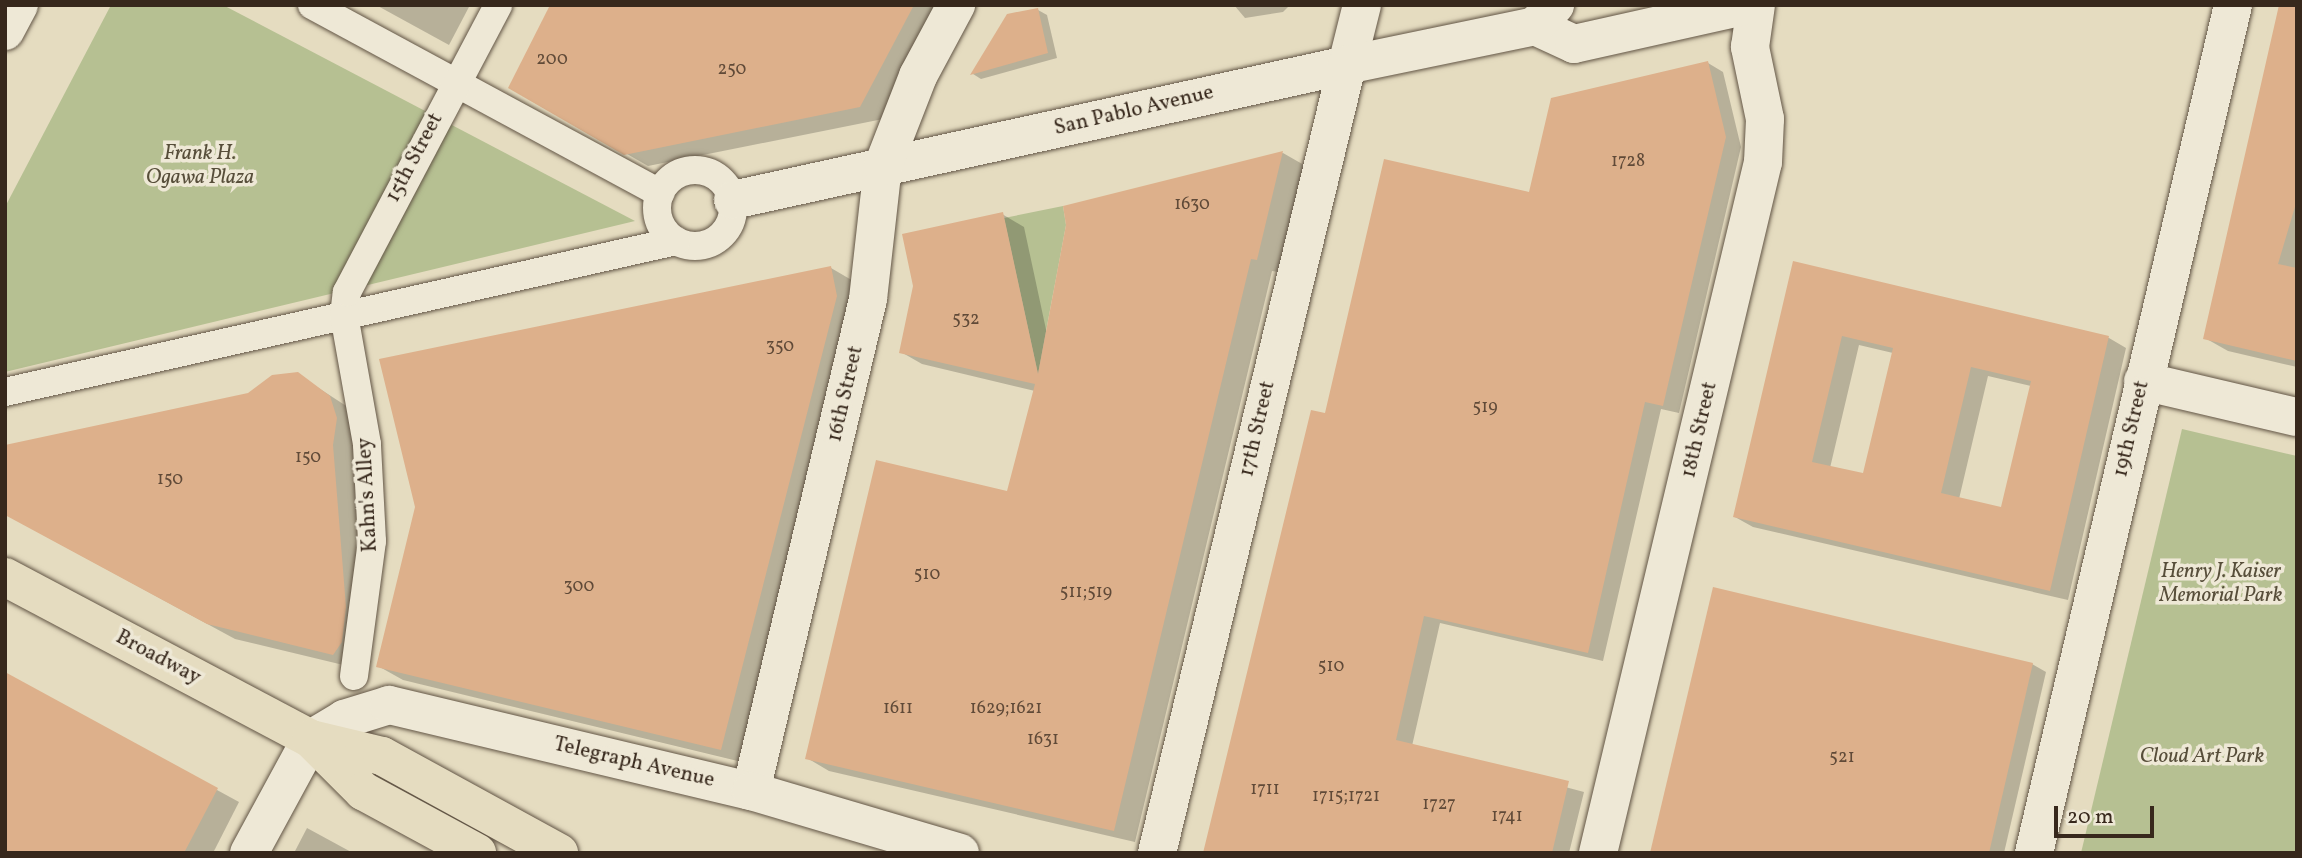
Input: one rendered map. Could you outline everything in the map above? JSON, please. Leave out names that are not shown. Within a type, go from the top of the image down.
[{"type":"main road","name":"Broadway","points":[[5,577],[311,739],[382,756],[559,853]]},
{"type":"main road","name":"Broadway","points":[[311,739],[363,791],[477,853]]},
{"type":"street","points":[[5,31],[19,5]]},
{"type":"street","points":[[312,5],[660,193]]},
{"type":"street","name":"15th Street","points":[[344,315],[355,269],[498,5]]},
{"type":"street","name":"16th Street","points":[[751,791],[868,299],[883,166],[918,76],[956,5]]},
{"type":"street","name":"17th Street","points":[[1157,853],[1363,5]]},
{"type":"street","name":"San Pablo Avenue","points":[[733,200],[1347,65],[1545,15],[1574,44],[1749,5]]},
{"type":"street","name":"18th Street","points":[[1598,853],[1763,162],[1765,119],[1750,47],[1756,5]]},
{"type":"street","name":"19th Street","points":[[2035,853],[2143,381],[2233,5]]},
{"type":"street","points":[[5,391],[676,242],[713,242],[730,225],[733,200],[723,181],[705,170],[673,176],[660,193],[661,226],[676,242]]},
{"type":"street","name":"Kahn's Alley","points":[[344,315],[362,411],[371,510],[367,606],[354,676]]},
{"type":"street","points":[[2143,381],[2297,417]]},
{"type":"street","name":"Telegraph Avenue","points":[[311,739],[344,719],[388,705],[751,791],[960,853]]},
{"type":"street","points":[[249,853],[311,739]]},
{"type":"green space","name":"Frank H. Ogawa Plaza","points":[[111,5],[223,5],[635,221],[5,372],[5,207]]},
{"type":"green space","points":[[1063,206],[1066,225],[1038,374],[1004,218]]},
{"type":"green space","points":[[2182,429],[2297,456],[2297,853],[2081,853]]},
{"type":"building","points":[[550,5],[914,5],[860,107],[624,155],[508,88]]},
{"type":"building","points":[[2279,5],[2297,5],[2297,200],[2278,264],[2297,268],[2297,361],[2203,339]]},
{"type":"building","points":[[1038,8],[1048,53],[970,75],[1007,14]]},
{"type":"building","points":[[1708,61],[1726,137],[1663,406],[1645,402],[1588,653],[1424,616],[1396,740],[1569,781],[1552,853],[1203,853],[1311,410],[1325,413],[1384,159],[1529,192],[1551,98]]},
{"type":"building","points":[[1283,151],[1257,260],[1251,259],[1114,831],[805,759],[876,460],[1007,491],[1035,384],[899,353],[913,286],[902,234],[1003,212],[1038,374],[1066,225],[1063,206]]},
{"type":"building","points":[[1793,261],[2109,336],[2050,591],[1733,517]],"holes":[[[1842,336],[1893,348],[1863,473],[1812,462]],[[1971,367],[2031,381],[2001,507],[1941,493]]]},
{"type":"building","points":[[831,266],[837,296],[721,750],[376,667],[415,507],[379,359]]},
{"type":"building","points":[[298,372],[330,396],[337,418],[333,445],[346,607],[342,642],[333,655],[207,624],[5,515],[5,445],[248,393],[272,375]]},
{"type":"building","points":[[1713,587],[2033,663],[1989,853],[1650,853]]},
{"type":"building","points":[[5,672],[218,788],[184,853],[5,853]]},
{"type":"park label","name":"Henry J. Kaiser Memorial Park","points":[[2221,584]]},
{"type":"park label","name":"Cloud Art Park","points":[[2202,757]]}]
